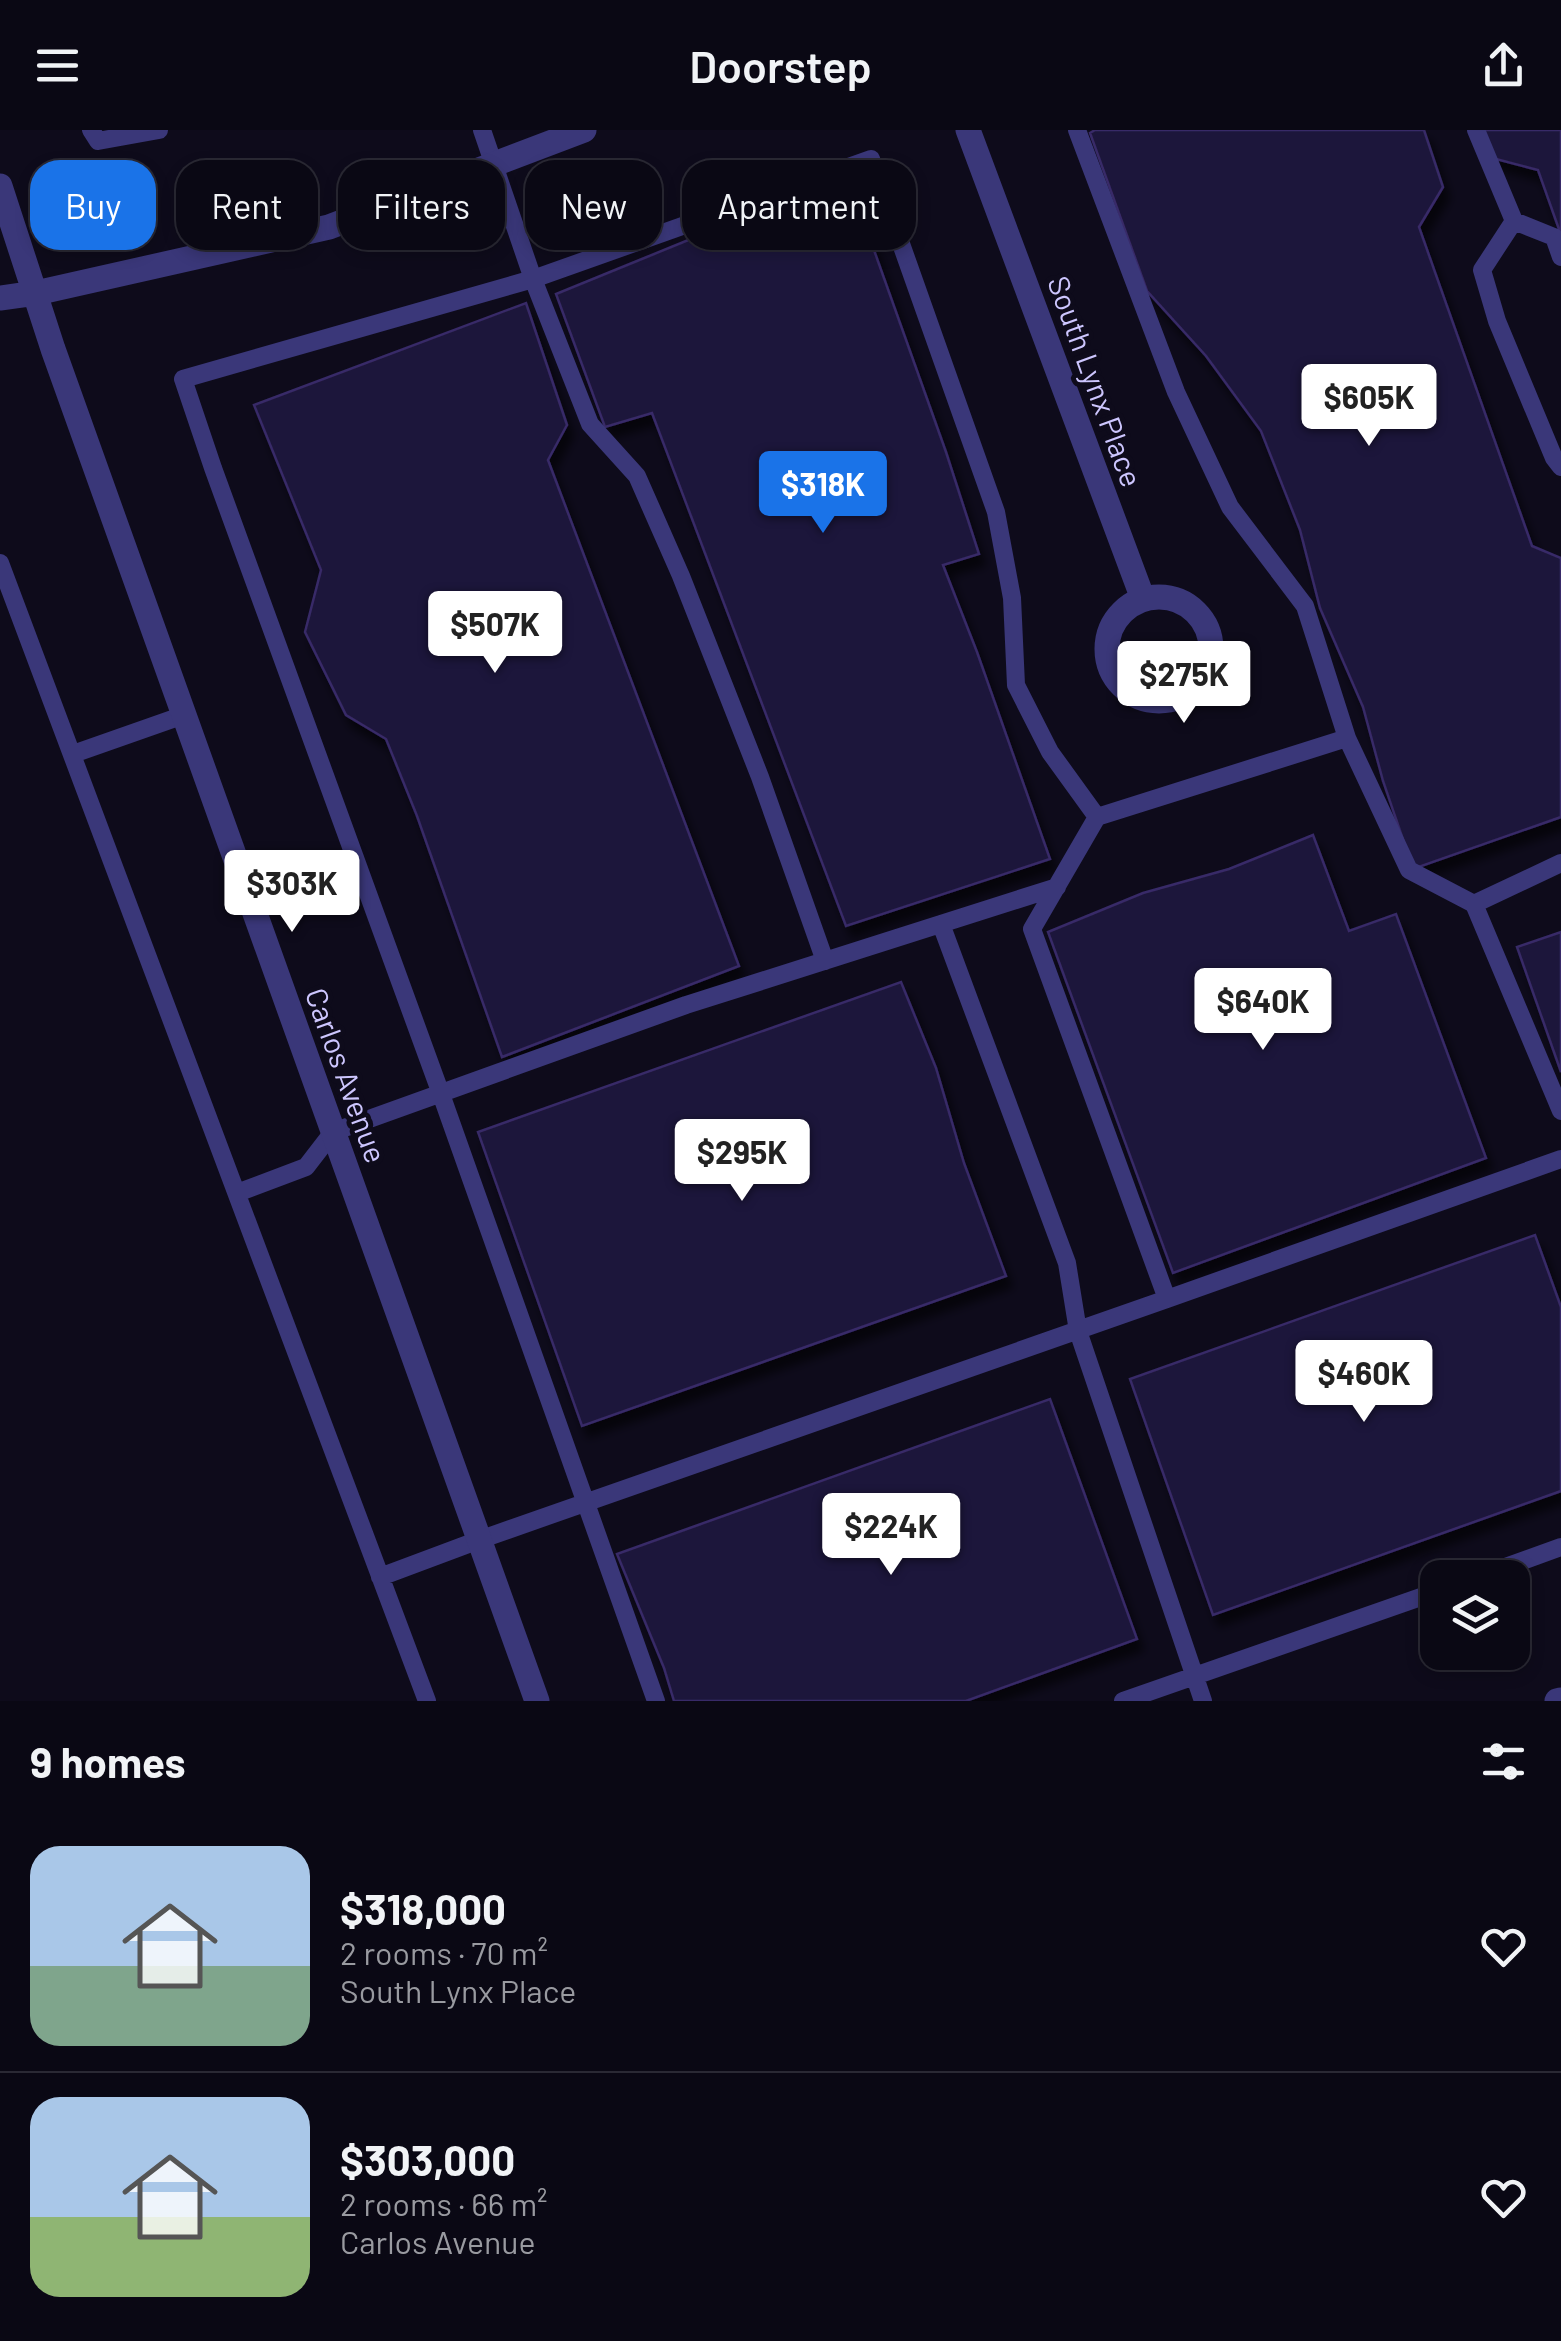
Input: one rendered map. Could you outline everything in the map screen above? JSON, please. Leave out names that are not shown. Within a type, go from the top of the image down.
[{"type":"street","points":[[505,160],[584,130]]},
{"type":"street","name":"South Lynx Place","points":[[968,130],[1143,600]]},
{"type":"street","name":"Carlos Avenue","points":[[0,186],[53,349],[537,1701]]},
{"type":"street","points":[[0,298],[338,224]]},
{"type":"street","points":[[1164,597],[1184,602],[1200,615],[1210,632],[1212,653],[1206,673],[1194,689],[1176,700],[1156,702],[1136,696],[1120,684],[1109,666],[1107,645],[1112,626],[1125,609],[1143,600],[1164,597]]},
{"type":"lane","points":[[91,130],[98,140],[160,130]]},
{"type":"lane","points":[[482,130],[491,160]]},
{"type":"lane","points":[[1077,130],[1176,392],[1230,507],[1306,606],[1347,738],[1409,870],[1474,904],[1561,1111]]},
{"type":"lane","points":[[1476,130],[1514,221],[1554,237],[1561,257]]},
{"type":"lane","points":[[656,1701],[442,1094],[182,378],[532,279],[871,159],[996,512],[1012,598],[1016,685],[1050,752],[1097,817]]},
{"type":"lane","points":[[505,200],[590,424],[637,476],[681,576],[760,777],[825,960]]},
{"type":"lane","points":[[1514,221],[1482,270],[1497,321],[1561,467]]},
{"type":"lane","points":[[0,563],[426,1701]]},
{"type":"lane","points":[[73,754],[184,716]]},
{"type":"lane","points":[[1168,1300],[1032,929],[1097,817],[1347,738]]},
{"type":"lane","points":[[1474,904],[1561,863]]},
{"type":"lane","points":[[237,1193],[306,1167],[334,1132],[686,1005],[1057,887]]},
{"type":"lane","points":[[941,924],[1067,1263],[1078,1331],[1203,1701]]},
{"type":"lane","points":[[380,1577],[1561,1159]]},
{"type":"lane","points":[[1527,1560],[1561,1548]]},
{"type":"lane","points":[[1123,1701],[1420,1597]]},
{"type":"building","points":[[1424,130],[1443,187],[1419,227],[1532,546],[1561,558],[1561,817],[1413,869],[1363,707],[1320,608],[1300,530],[1261,431],[1206,356],[1147,291],[1090,133]]},
{"type":"building","points":[[1480,130],[1561,130],[1561,235],[1538,170],[1492,158]]},
{"type":"building","points":[[682,243],[682,250],[874,250],[979,554],[943,565],[1050,859],[846,926],[652,413],[605,427],[556,294]]},
{"type":"building","points":[[526,303],[567,425],[548,460],[739,966],[502,1057],[386,739],[346,715],[305,632],[321,570],[254,405]]},
{"type":"building","points":[[1313,835],[1349,931],[1396,914],[1486,1158],[1173,1273],[1048,932],[1143,893],[1229,869]]},
{"type":"building","points":[[1561,932],[1561,1072],[1517,947]]},
{"type":"building","points":[[901,982],[936,1068],[964,1163],[1006,1276],[582,1426],[478,1132]]},
{"type":"building","points":[[1535,1235],[1561,1307],[1561,1491],[1213,1615],[1130,1379]]},
{"type":"building","points":[[1050,1399],[1137,1639],[966,1701],[674,1701],[617,1554]]}]
